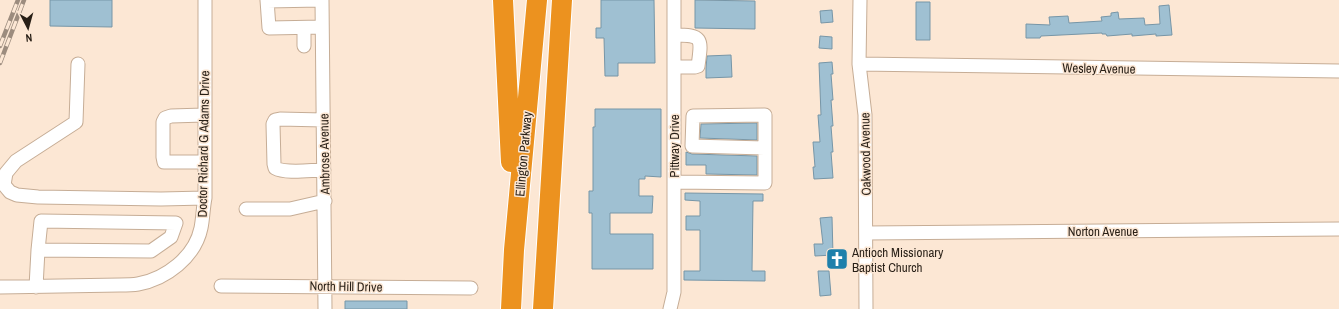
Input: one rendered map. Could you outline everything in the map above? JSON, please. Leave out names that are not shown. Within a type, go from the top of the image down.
[{"type":"highway","points":[[502,0],[510,127],[514,250]]},
{"type":"highway","name":"Ellington Parkway","points":[[511,309],[514,250],[537,0]]},
{"type":"highway","points":[[543,309],[562,0]]},
{"type":"street","name":"Doctor Richard G Adams Drive","points":[[0,287],[139,284],[157,278],[177,266],[194,248],[201,229],[204,198],[204,0]]},
{"type":"street","points":[[321,0],[267,1],[269,28],[322,27]]},
{"type":"street","name":"Ambrose Avenue","points":[[321,0],[325,201],[325,309]]},
{"type":"street","name":"Pittway Drive","points":[[670,309],[674,292],[674,0]]},
{"type":"street","name":"Oakwood Avenue","points":[[860,0],[859,64],[865,115],[866,309]]},
{"type":"street","points":[[304,28],[304,46]]},
{"type":"street","points":[[674,35],[696,36],[699,40],[700,53],[698,66],[695,68],[674,67]]},
{"type":"street","points":[[78,64],[76,122],[16,161],[6,173],[2,186],[17,195],[38,197],[161,199],[204,198]]},
{"type":"street","name":"Wesley Avenue","points":[[859,64],[1339,71]]},
{"type":"street","points":[[204,115],[171,116],[165,118],[163,122],[164,162],[204,162]]},
{"type":"street","points":[[674,182],[765,183],[765,148],[764,115],[693,116],[692,146],[765,148]]},
{"type":"street","points":[[323,120],[280,118],[275,120],[273,124],[275,168],[278,170],[290,171],[324,170]]},
{"type":"street","points":[[246,209],[290,209],[325,201]]},
{"type":"street","points":[[36,286],[38,250],[41,221],[176,223],[171,237],[151,251],[38,250]]},
{"type":"street","name":"Norton Avenue","points":[[866,233],[1339,229]]},
{"type":"street","name":"North Hill Drive","points":[[221,286],[471,288]]},
{"type":"building","points":[[50,0],[112,0],[112,27],[50,26]]},
{"type":"building","points":[[601,0],[654,0],[655,63],[618,63],[618,76],[605,76],[604,38],[596,38],[596,28],[601,28]]},
{"type":"building","points":[[695,0],[755,1],[755,29],[695,28]]},
{"type":"building","points":[[916,2],[930,2],[930,40],[916,40]]},
{"type":"building","points":[[1169,5],[1172,35],[1156,36],[1156,34],[1132,36],[1132,34],[1107,36],[1106,34],[1102,33],[1026,38],[1026,24],[1050,25],[1049,17],[1068,16],[1069,23],[1102,21],[1101,17],[1111,16],[1111,13],[1118,12],[1119,19],[1144,18],[1145,25],[1160,24],[1159,6]]},
{"type":"building","points":[[832,10],[833,22],[821,23],[820,11]]},
{"type":"building","points":[[820,36],[832,37],[832,49],[819,48]]},
{"type":"building","points":[[731,55],[732,77],[706,78],[707,56]]},
{"type":"building","points":[[832,62],[833,74],[831,74],[833,100],[831,100],[833,126],[831,126],[833,152],[831,152],[833,178],[814,179],[813,167],[815,167],[813,142],[820,142],[818,115],[821,115],[819,63]]},
{"type":"building","points":[[595,109],[661,109],[661,177],[645,176],[645,179],[639,179],[639,196],[653,196],[652,213],[610,213],[610,234],[653,234],[653,269],[592,269],[592,213],[589,213],[589,191],[593,191],[593,127],[595,127]]},
{"type":"building","points":[[757,123],[757,140],[700,138],[701,124]]},
{"type":"building","points":[[686,152],[692,154],[757,156],[757,175],[706,174],[706,165],[686,165]]},
{"type":"building","points":[[685,193],[763,194],[763,201],[753,201],[752,271],[765,271],[765,281],[684,280],[684,271],[700,271],[700,230],[686,230],[686,216],[700,216],[700,201],[685,200]]},
{"type":"building","points":[[832,217],[833,255],[815,256],[814,244],[823,244],[820,218]]},
{"type":"building","points":[[818,271],[829,271],[831,295],[820,296]]},
{"type":"building","points":[[345,301],[407,301],[407,309],[345,309]]},
{"type":"railway","points":[[0,46],[18,0]]},
{"type":"railway","points":[[0,63],[24,0]]},
{"type":"place","name":"Antioch Missionary Baptist Church","points":[[837,259]]}]
